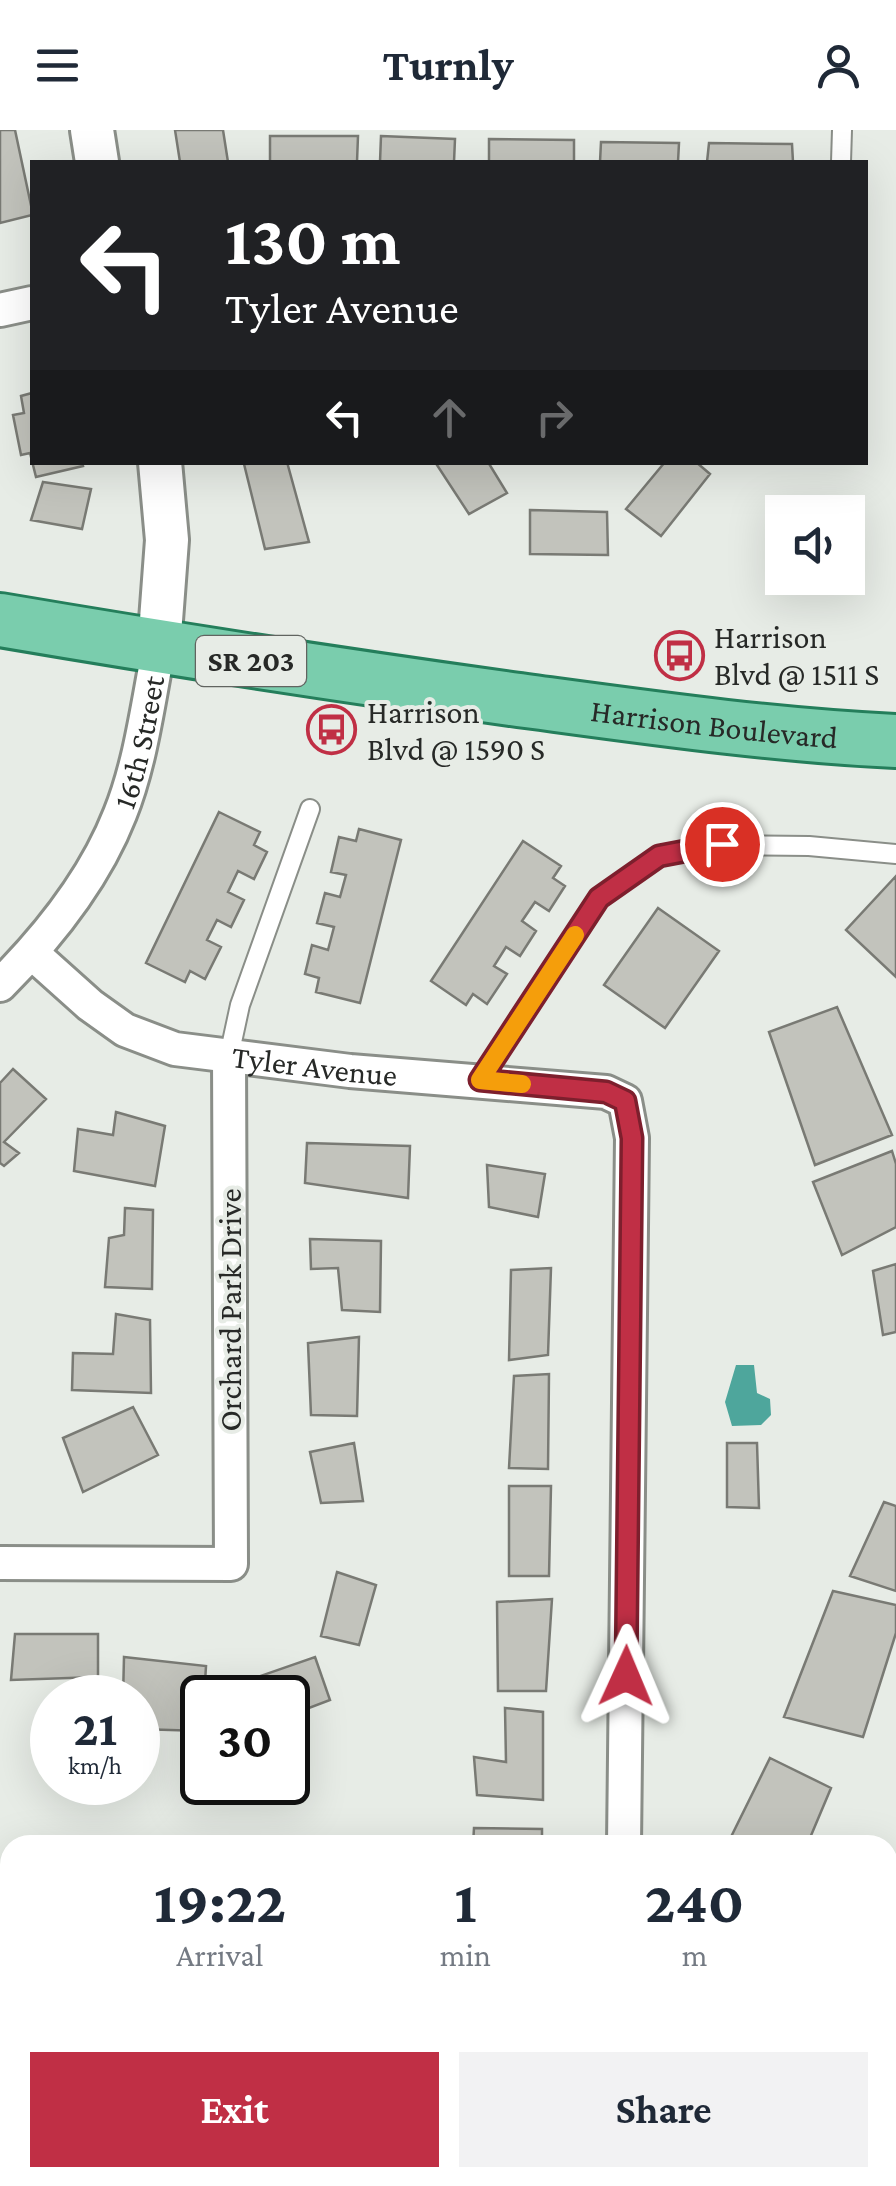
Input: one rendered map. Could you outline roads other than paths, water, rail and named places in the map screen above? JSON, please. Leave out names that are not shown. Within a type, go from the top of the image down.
[{"type":"main road","name":"Harrison Boulevard","points":[[0,620],[596,710],[896,741]]},
{"type":"street","points":[[92,130],[96,160]]},
{"type":"street","points":[[0,310],[30,302]]},
{"type":"street","name":"16th Street","points":[[0,984],[32,953],[96,865],[122,812],[159,647],[167,540],[160,465]]},
{"type":"street","name":"Tyler Avenue","points":[[32,953],[90,1005],[125,1030],[175,1049],[350,1071],[606,1092],[625,1101],[632,1138],[624,1835]]},
{"type":"street","name":"Orchard Park Drive","points":[[0,1563],[231,1564],[229,1056]]},
{"type":"lane","points":[[840,160],[842,130]]},
{"type":"lane","points":[[229,1056],[240,1005],[310,809]]},
{"type":"lane","points":[[480,1080],[599,898],[659,856],[722,844],[896,854]]},
{"type":"water","points":[[736,1365],[754,1365],[757,1393],[770,1399],[771,1415],[761,1425],[732,1426],[725,1402]]},
{"type":"place","name":"Harrison Blvd @ 1511 S","points":[[679,655]]},
{"type":"place","name":"Harrison Blvd @ 1590 S","points":[[332,730]]}]
